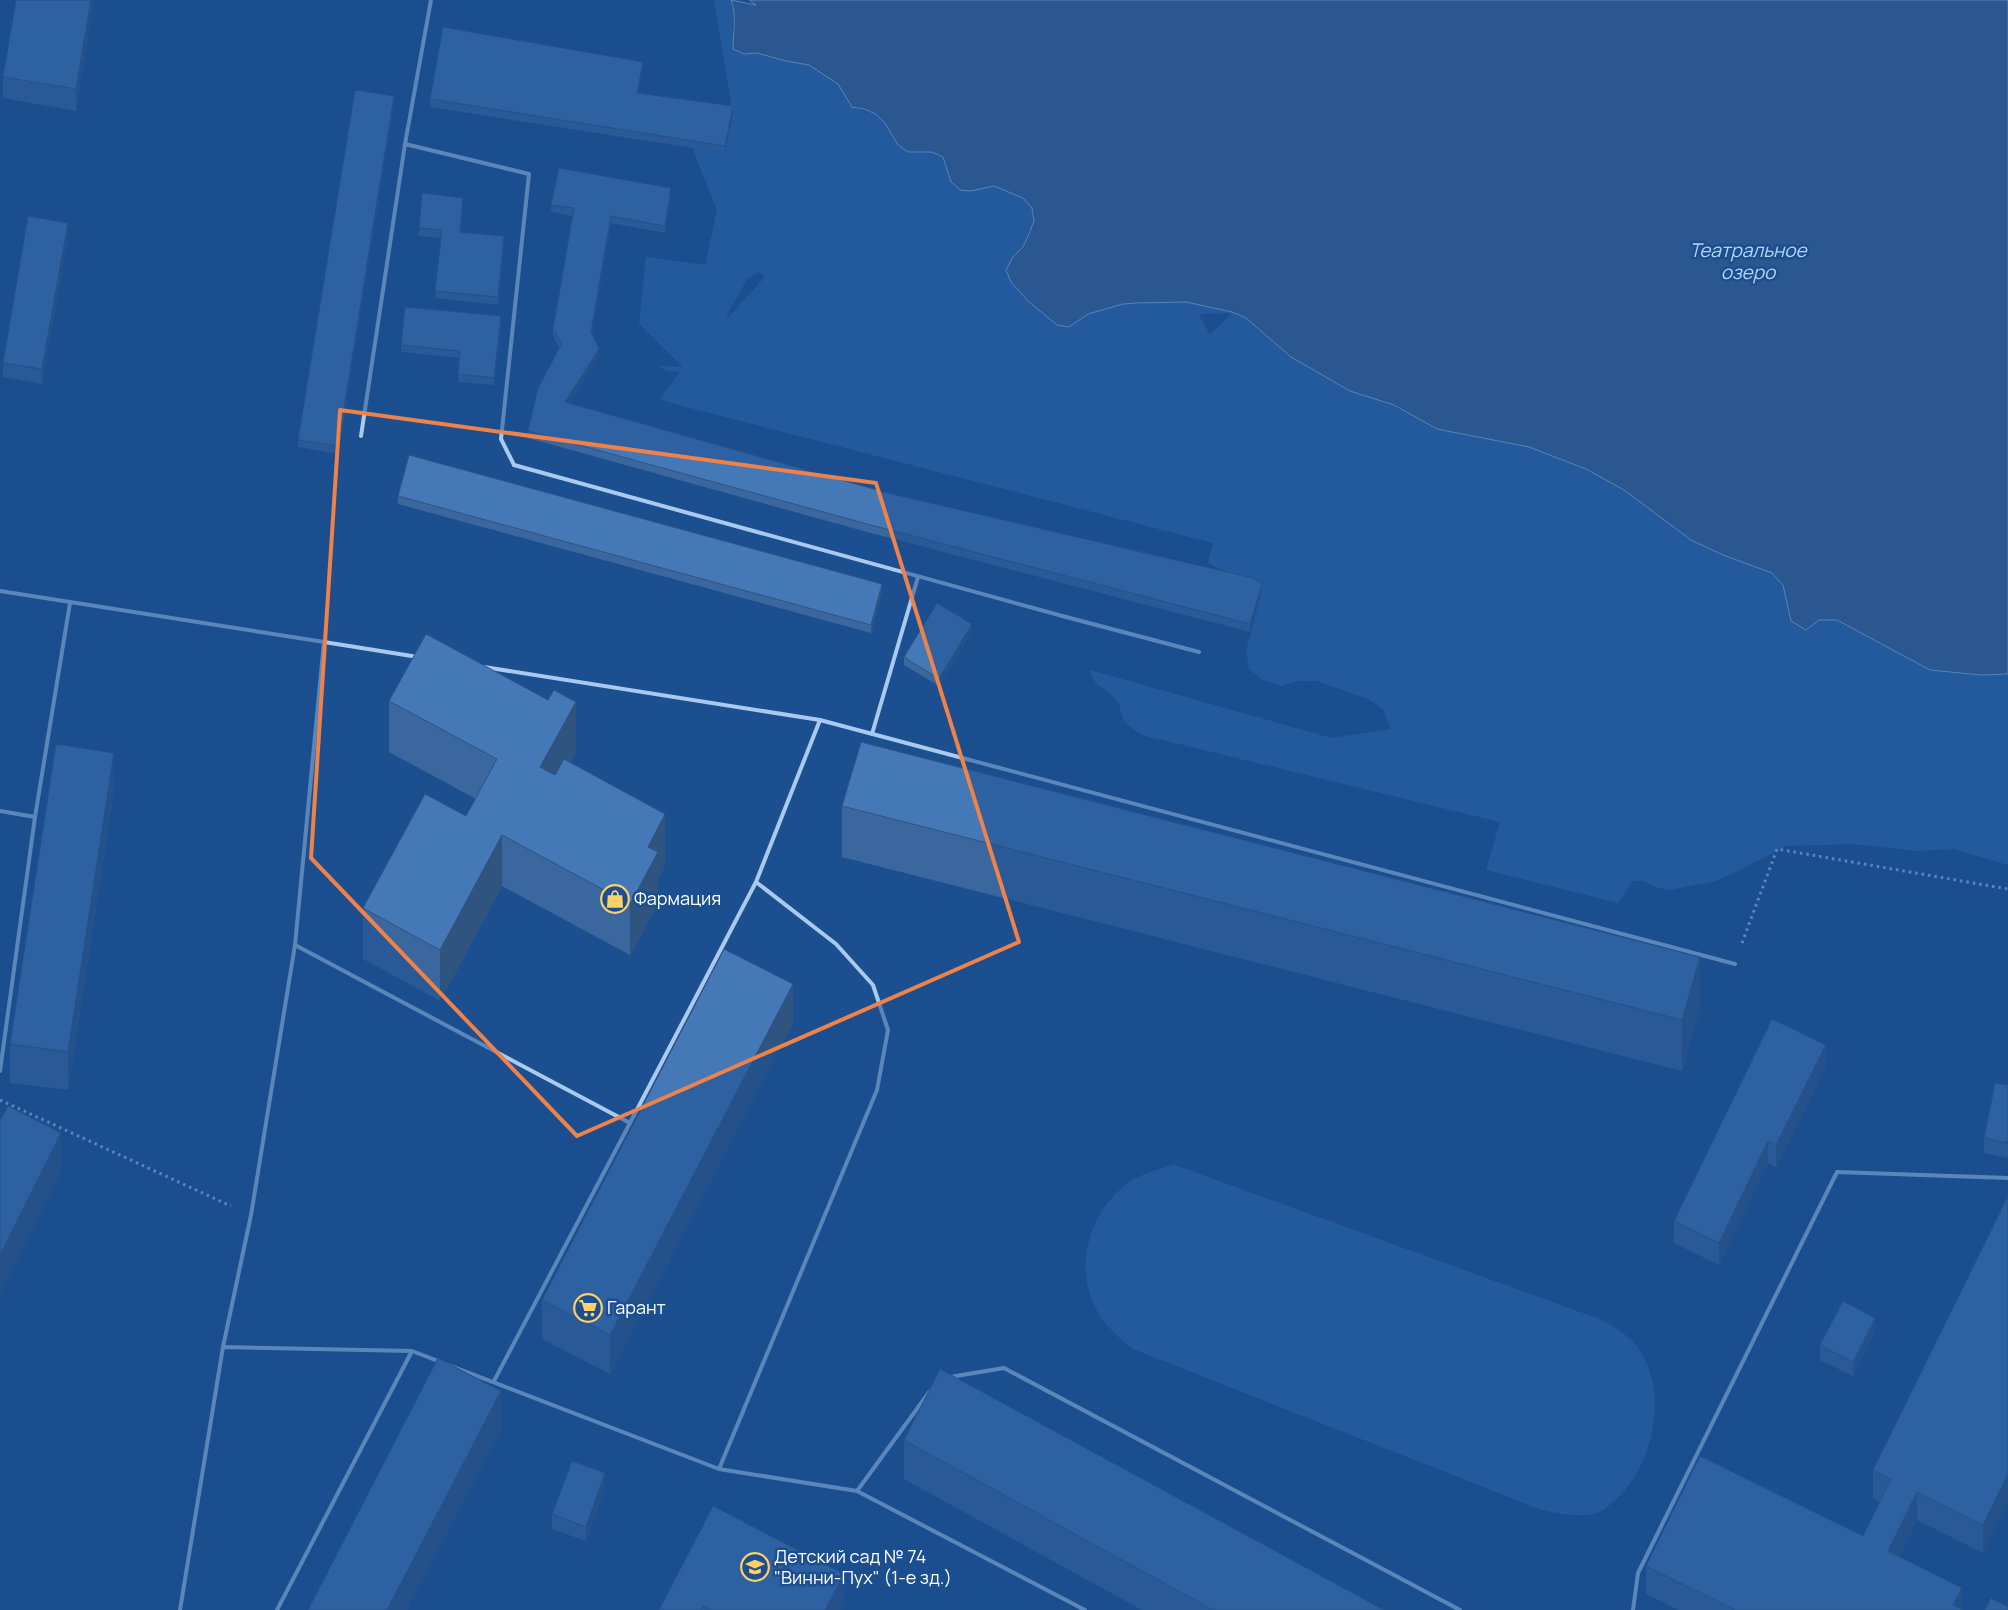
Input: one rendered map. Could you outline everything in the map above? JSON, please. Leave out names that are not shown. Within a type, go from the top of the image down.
[{"type":"lane","points":[[361,436],[405,144],[431,0]]},
{"type":"lane","points":[[405,144],[529,174],[501,439],[514,465],[918,577],[1199,652]]},
{"type":"lane","points":[[872,734],[918,577]]},
{"type":"lane","points":[[0,591],[421,658]]},
{"type":"lane","points":[[0,1071],[35,817],[70,603]]},
{"type":"lane","points":[[180,1610],[223,1347],[251,1215],[295,945],[324,642]]},
{"type":"lane","points":[[480,667],[820,720],[1735,964]]},
{"type":"lane","points":[[494,1381],[756,882],[820,720]]},
{"type":"lane","points":[[0,811],[35,817]]},
{"type":"lane","points":[[719,1469],[878,1090],[888,1030],[873,986],[845,953],[756,882]]},
{"type":"lane","points":[[295,945],[630,1123]]},
{"type":"lane","points":[[1633,1610],[1638,1574],[1837,1172],[2008,1178]]},
{"type":"lane","points":[[223,1347],[412,1350],[719,1469],[857,1491],[1085,1610]]},
{"type":"lane","points":[[277,1610],[412,1350]]},
{"type":"lane","points":[[948,1377],[1004,1368],[1460,1610]]},
{"type":"lane","points":[[857,1491],[933,1386]]},
{"type":"path","points":[[1735,964],[1777,849],[2008,889]]},
{"type":"path","points":[[0,1100],[251,1215]]},
{"type":"highlighted area","points":[[340,410],[876,483],[1019,942],[577,1136],[311,858]]},
{"type":"shaded area","points":[[714,0],[731,0],[735,9],[732,29],[744,54],[757,53],[809,65],[838,84],[852,107],[876,114],[885,123],[898,145],[908,152],[932,152],[943,157],[951,182],[971,191],[994,186],[1023,198],[1032,208],[1034,221],[1023,247],[1013,257],[1011,282],[1028,301],[1047,317],[1069,327],[1088,314],[1123,304],[1186,302],[1232,312],[1246,318],[1291,357],[1350,391],[1394,405],[1437,429],[1529,447],[1586,469],[1624,490],[1691,540],[1723,555],[1772,573],[1783,585],[1787,604],[1819,620],[1837,620],[1930,670],[1981,675],[2008,674],[2008,865],[1954,849],[1918,851],[1853,844],[1786,846],[1713,882],[1669,890],[1642,881],[1633,881],[1618,903],[1486,870],[1500,822],[1142,735],[1126,723],[1122,717],[1118,702],[1094,681],[1090,670],[1331,738],[1391,729],[1383,709],[1368,699],[1317,681],[1298,681],[1281,686],[1263,680],[1249,669],[1246,651],[1262,591],[1208,563],[1213,543],[660,400],[680,372],[668,371],[657,366],[683,367],[639,324],[646,257],[705,265],[717,210],[692,148],[725,153],[733,113]],"holes":[[[759,272],[765,277],[726,320],[729,311],[748,278]],[[1232,313],[1210,335],[1199,315],[1199,314]]]},
{"type":"shaded area","points":[[1175,1165],[1599,1319],[1619,1330],[1635,1344],[1644,1358],[1651,1375],[1654,1394],[1652,1434],[1638,1471],[1627,1487],[1602,1511],[1588,1515],[1572,1515],[1542,1510],[1133,1349],[1107,1325],[1095,1307],[1089,1292],[1086,1275],[1089,1242],[1101,1212],[1123,1187],[1134,1179],[1148,1173]]},
{"type":"water","name":"Театральное озеро","points":[[731,0],[756,5],[749,0],[2008,0],[2008,674],[1981,675],[1930,670],[1837,620],[1819,620],[1806,630],[1791,621],[1783,585],[1772,573],[1723,555],[1691,540],[1624,490],[1586,469],[1529,447],[1437,429],[1394,405],[1350,391],[1291,357],[1246,318],[1232,312],[1186,302],[1136,303],[1123,304],[1088,314],[1069,327],[1057,325],[1028,301],[1011,282],[1006,270],[1013,257],[1023,247],[1034,221],[1032,208],[1023,198],[994,186],[971,191],[960,190],[951,182],[943,157],[932,152],[908,152],[898,145],[885,123],[876,114],[852,107],[838,84],[809,65],[757,53],[744,54],[733,49],[734,17]]},
{"type":"building","points":[[16,0],[91,0],[76,89],[3,77]]},
{"type":"building","points":[[443,27],[643,62],[637,93],[733,106],[725,146],[430,99]]},
{"type":"building","points":[[355,90],[394,96],[338,446],[298,440]]},
{"type":"building","points":[[559,168],[671,188],[665,226],[611,216],[591,332],[599,349],[565,402],[888,493],[1253,578],[1262,584],[1250,624],[867,524],[528,431],[538,388],[562,343],[553,329],[574,208],[551,205]]},
{"type":"building","points":[[422,193],[463,198],[460,232],[504,236],[498,297],[435,291],[442,230],[419,228]]},
{"type":"building","points":[[28,216],[68,223],[42,369],[3,363]]},
{"type":"building","points":[[405,307],[501,316],[494,378],[458,374],[460,351],[401,345]]},
{"type":"building","points":[[409,455],[882,584],[871,625],[398,496]]},
{"type":"building","points":[[937,603],[972,624],[939,679],[904,657]]},
{"type":"building","points":[[426,634],[548,700],[554,690],[576,702],[540,767],[555,775],[564,759],[665,814],[648,847],[658,852],[630,904],[502,835],[440,950],[363,908],[425,794],[466,816],[497,759],[389,701]]},
{"type":"building","points":[[861,742],[1700,957],[1682,1020],[842,806]]},
{"type":"building","points":[[56,744],[114,753],[68,1052],[10,1044]]},
{"type":"building","points":[[724,949],[793,984],[610,1335],[542,1300]]},
{"type":"building","points":[[1772,1019],[1826,1045],[1776,1145],[1768,1141],[1719,1243],[1674,1221]]},
{"type":"building","points":[[1995,1083],[2008,1085],[2008,1143],[1984,1138]]},
{"type":"building","points":[[8,1106],[61,1133],[0,1255],[0,1121]]},
{"type":"building","points":[[2008,1196],[2008,1474],[1983,1525],[1917,1492],[1888,1551],[1962,1588],[1953,1605],[1964,1610],[1735,1610],[1646,1566],[1700,1456],[1863,1536],[1891,1479],[1873,1470]]},
{"type":"building","points":[[1843,1301],[1875,1318],[1853,1362],[1820,1345]]},
{"type":"building","points":[[438,1358],[501,1391],[387,1610],[308,1610]]},
{"type":"building","points":[[940,1369],[1384,1610],[1213,1610],[904,1440]]},
{"type":"building","points":[[572,1461],[605,1473],[586,1527],[552,1514]]},
{"type":"building","points":[[713,1506],[844,1574],[825,1610],[710,1610],[703,1606],[701,1610],[659,1610]]},
{"type":"building","points":[[1991,1598],[2008,1607],[2008,1610],[1985,1610]]},
{"type":"place","name":"Фармация","points":[[615,899]]},
{"type":"place","name":"Гарант","points":[[588,1308]]},
{"type":"place","name":"Детский сад № 74 \"Винни-Пух\" (1-е зд.)","points":[[755,1567]]}]
